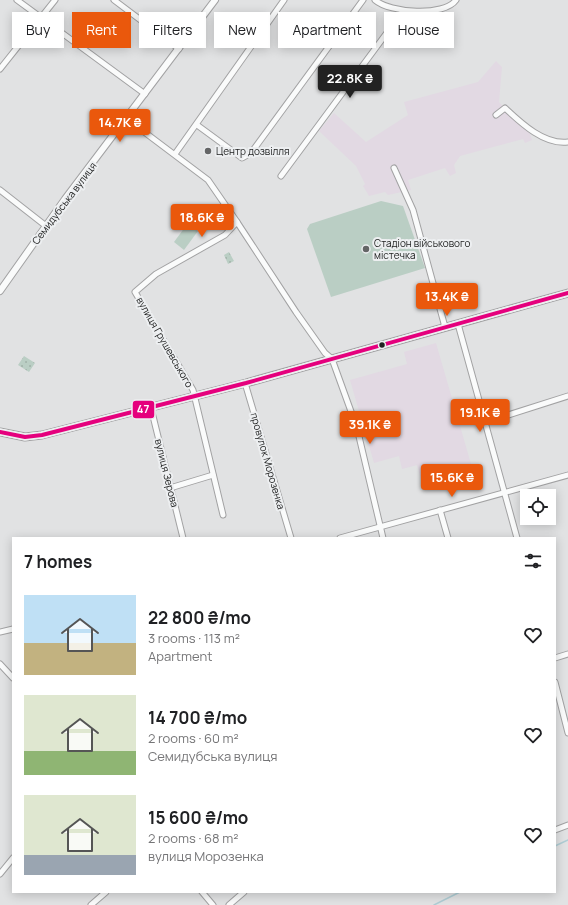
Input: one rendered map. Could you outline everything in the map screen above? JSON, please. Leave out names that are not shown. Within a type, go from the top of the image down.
[{"type":"main road","points":[[0,432],[25,437],[42,435],[245,383],[568,293]]},
{"type":"street","points":[[17,0],[33,12]]},
{"type":"street","points":[[46,12],[55,0]]},
{"type":"street","points":[[114,0],[179,49]]},
{"type":"street","name":"Семидубська вулиця","points":[[0,291],[46,226],[215,0]]},
{"type":"street","points":[[175,154],[197,125],[284,0]]},
{"type":"street","points":[[197,125],[242,158],[251,153],[364,0]]},
{"type":"street","points":[[375,0],[380,4],[403,11],[443,10],[453,4],[456,0]]},
{"type":"street","points":[[282,176],[403,11]]},
{"type":"street","points":[[64,35],[145,94]]},
{"type":"street","points":[[0,69],[17,48]]},
{"type":"street","points":[[496,114],[505,108],[520,123],[552,141],[568,142]]},
{"type":"street","points":[[127,119],[208,180],[325,353],[332,359],[357,428],[383,537]]},
{"type":"street","points":[[394,168],[413,210],[445,328]]},
{"type":"street","points":[[0,190],[46,226]]},
{"type":"street","name":"вулиця Грушевського","points":[[194,396],[192,390],[135,292],[156,274],[224,235],[236,222]]},
{"type":"street","points":[[458,324],[517,537]]},
{"type":"street","name":"провулок Морозенка","points":[[245,383],[291,537]]},
{"type":"street","points":[[194,396],[223,515]]},
{"type":"street","points":[[486,422],[568,396]]},
{"type":"street","name":"вулиця Зерова","points":[[151,408],[183,537]]},
{"type":"street","points":[[170,488],[213,475]]},
{"type":"street","points":[[343,537],[568,475]]},
{"type":"street","points":[[440,510],[448,537]]},
{"type":"street","points":[[0,632],[12,629]]},
{"type":"street","points":[[556,658],[568,654]]},
{"type":"street","points":[[0,664],[12,677]]},
{"type":"street","points":[[556,686],[568,733]]},
{"type":"street","points":[[556,830],[568,824]]},
{"type":"street","points":[[0,874],[12,859]]},
{"type":"street","points":[[91,905],[105,893]]},
{"type":"street","points":[[203,893],[214,905]]},
{"type":"street","points":[[229,905],[243,893]]},
{"type":"shaded area","points":[[496,61],[502,67],[499,102],[522,127],[527,125],[532,140],[525,143],[523,139],[460,156],[454,165],[456,173],[450,176],[445,168],[408,180],[411,190],[388,195],[385,192],[369,196],[363,186],[365,184],[356,166],[319,131],[334,113],[366,142],[408,115],[404,102],[478,82]]},
{"type":"shaded area","points":[[436,343],[471,464],[468,465],[471,476],[442,484],[439,474],[421,479],[417,465],[402,469],[399,456],[374,463],[350,380],[407,364],[404,352]]},
{"type":"green space","name":"Стадіон військового містечка","points":[[381,201],[403,206],[425,268],[331,297],[307,229],[310,224]]},
{"type":"green space","points":[[188,223],[198,231],[184,250],[174,242]]},
{"type":"green space","points":[[229,252],[234,261],[228,264],[224,255]]},
{"type":"green space","points":[[24,356],[35,363],[29,372],[18,365]]},
{"type":"waterway","points":[[556,846],[568,840]]},
{"type":"waterway","points":[[434,905],[458,893]]},
{"type":"transit line","name":"47","points":[[0,432],[25,437],[42,435],[246,383],[568,293]]},
{"type":"place","name":"Центр дозвілля","points":[[208,151]]},
{"type":"place","name":"Стадіон військового містечка","points":[[366,249]]}]
